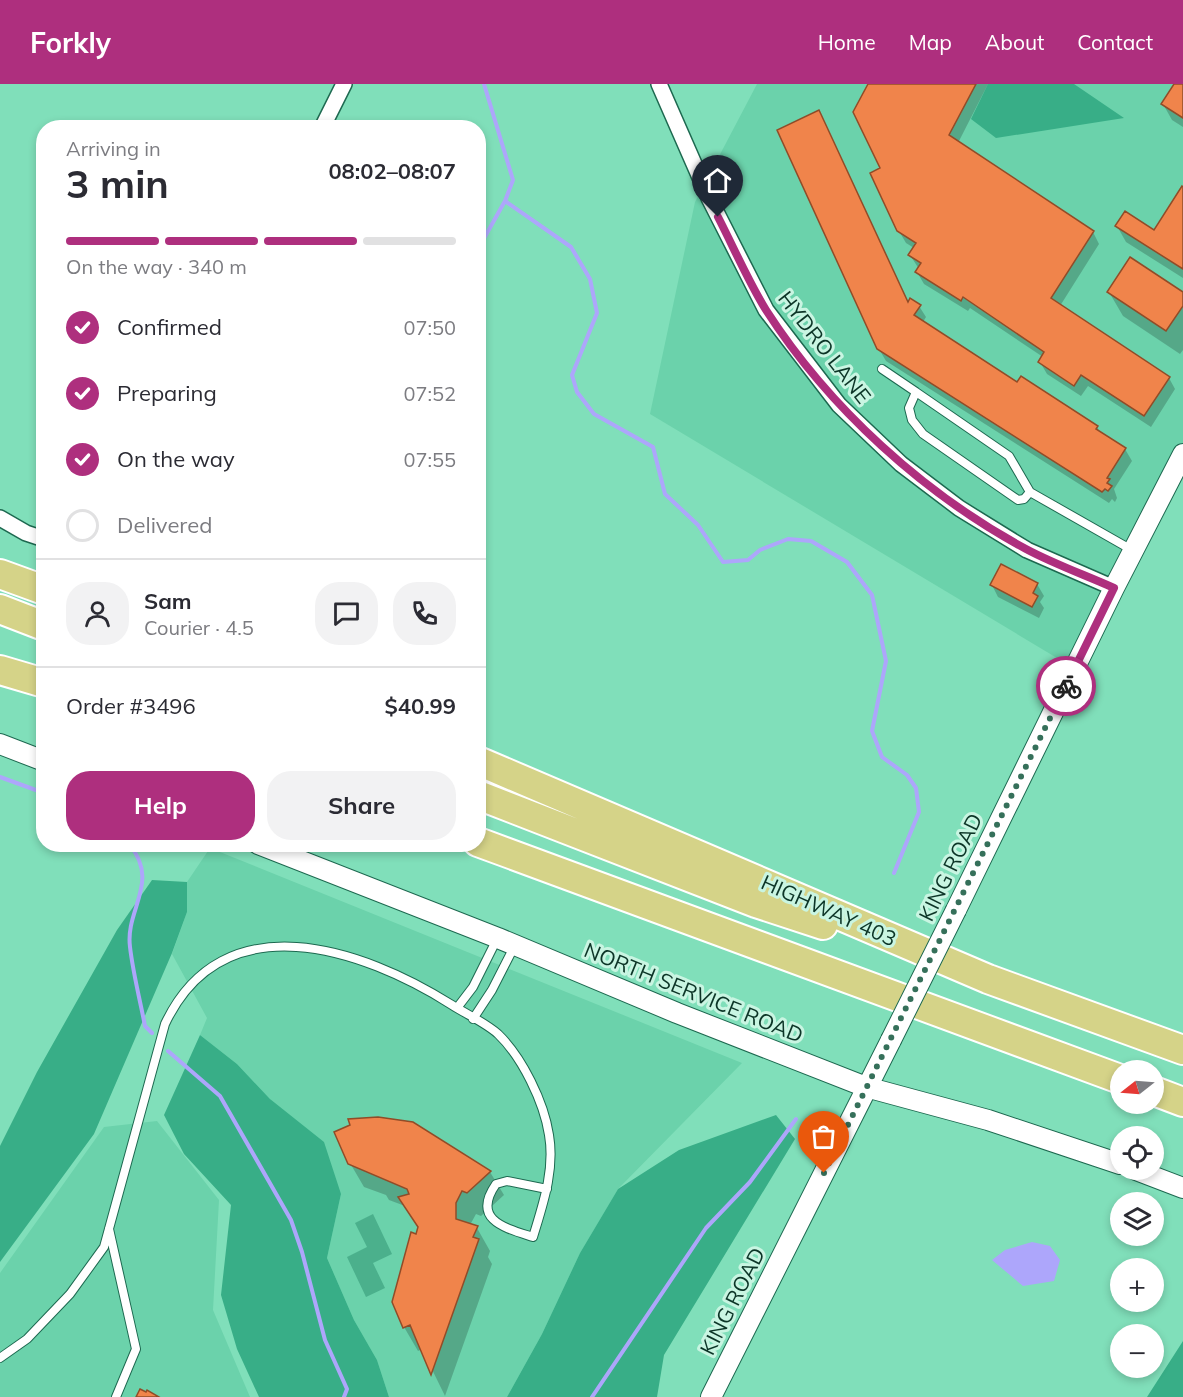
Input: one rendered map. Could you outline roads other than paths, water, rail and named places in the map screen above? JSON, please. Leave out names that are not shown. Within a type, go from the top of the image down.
[{"type":"highway","points":[[0,574],[36,587]]},
{"type":"highway","points":[[0,609],[36,623]]},
{"type":"highway","points":[[0,670],[36,681]]},
{"type":"highway","name":"HIGHWAY 403","points":[[486,764],[988,979],[1183,1050]]},
{"type":"highway","points":[[486,798],[756,903],[988,979]]},
{"type":"highway","points":[[486,845],[1110,1075]]},
{"type":"highway","points":[[1164,1095],[1183,1102]]},
{"type":"street","points":[[326,120],[344,84]]},
{"type":"street","name":"HYDRO LANE","points":[[659,84],[709,198],[766,310],[839,405],[901,464],[959,508],[1027,550],[1114,588]]},
{"type":"street","name":"KING ROAD","points":[[711,1397],[1183,454]]},
{"type":"street","points":[[0,518],[36,536]]},
{"type":"street","points":[[0,744],[36,758]]},
{"type":"street","name":"NORTH SERVICE ROAD","points":[[279,852],[507,941],[677,1013],[866,1087],[988,1120],[1110,1161]]},
{"type":"street","points":[[1162,1180],[1183,1188]]},
{"type":"lane","points":[[882,369],[1009,456],[1030,492],[1133,551]]},
{"type":"lane","points":[[916,392],[909,408],[912,420],[923,434],[1018,500],[1024,499],[1030,492]]},
{"type":"lane","points":[[457,1008],[507,941]]},
{"type":"lane","points":[[473,1019],[492,990],[507,941]]},
{"type":"lane","points":[[0,1358],[27,1339],[70,1294],[104,1247],[165,1024],[177,999],[208,968],[230,955],[252,948],[281,946],[327,952],[391,972],[430,991],[498,1034],[532,1082],[549,1135],[547,1189],[533,1237],[495,1223],[488,1211],[488,1200],[496,1184],[507,1181],[547,1189]]},
{"type":"lane","points":[[109,1228],[136,1349],[116,1397]]},
{"type":"waterway","points":[[484,84],[513,180],[505,201],[486,235]]},
{"type":"waterway","points":[[505,201],[571,247],[590,279],[597,313],[572,375],[577,392],[594,414],[653,447],[665,494],[698,525],[723,562],[748,560],[760,550],[788,539],[811,541],[847,562],[872,595],[886,661],[872,731],[882,757],[907,775],[916,788],[919,812],[894,873]]},
{"type":"waterway","points":[[0,777],[36,790]]},
{"type":"waterway","points":[[134,852],[142,871],[142,883],[132,920],[130,947],[145,1026],[152,1033]]},
{"type":"waterway","points":[[168,1051],[220,1096],[291,1220],[302,1252],[325,1340],[347,1389],[344,1397]]},
{"type":"waterway","points":[[592,1397],[706,1228],[750,1182],[796,1119]]}]
